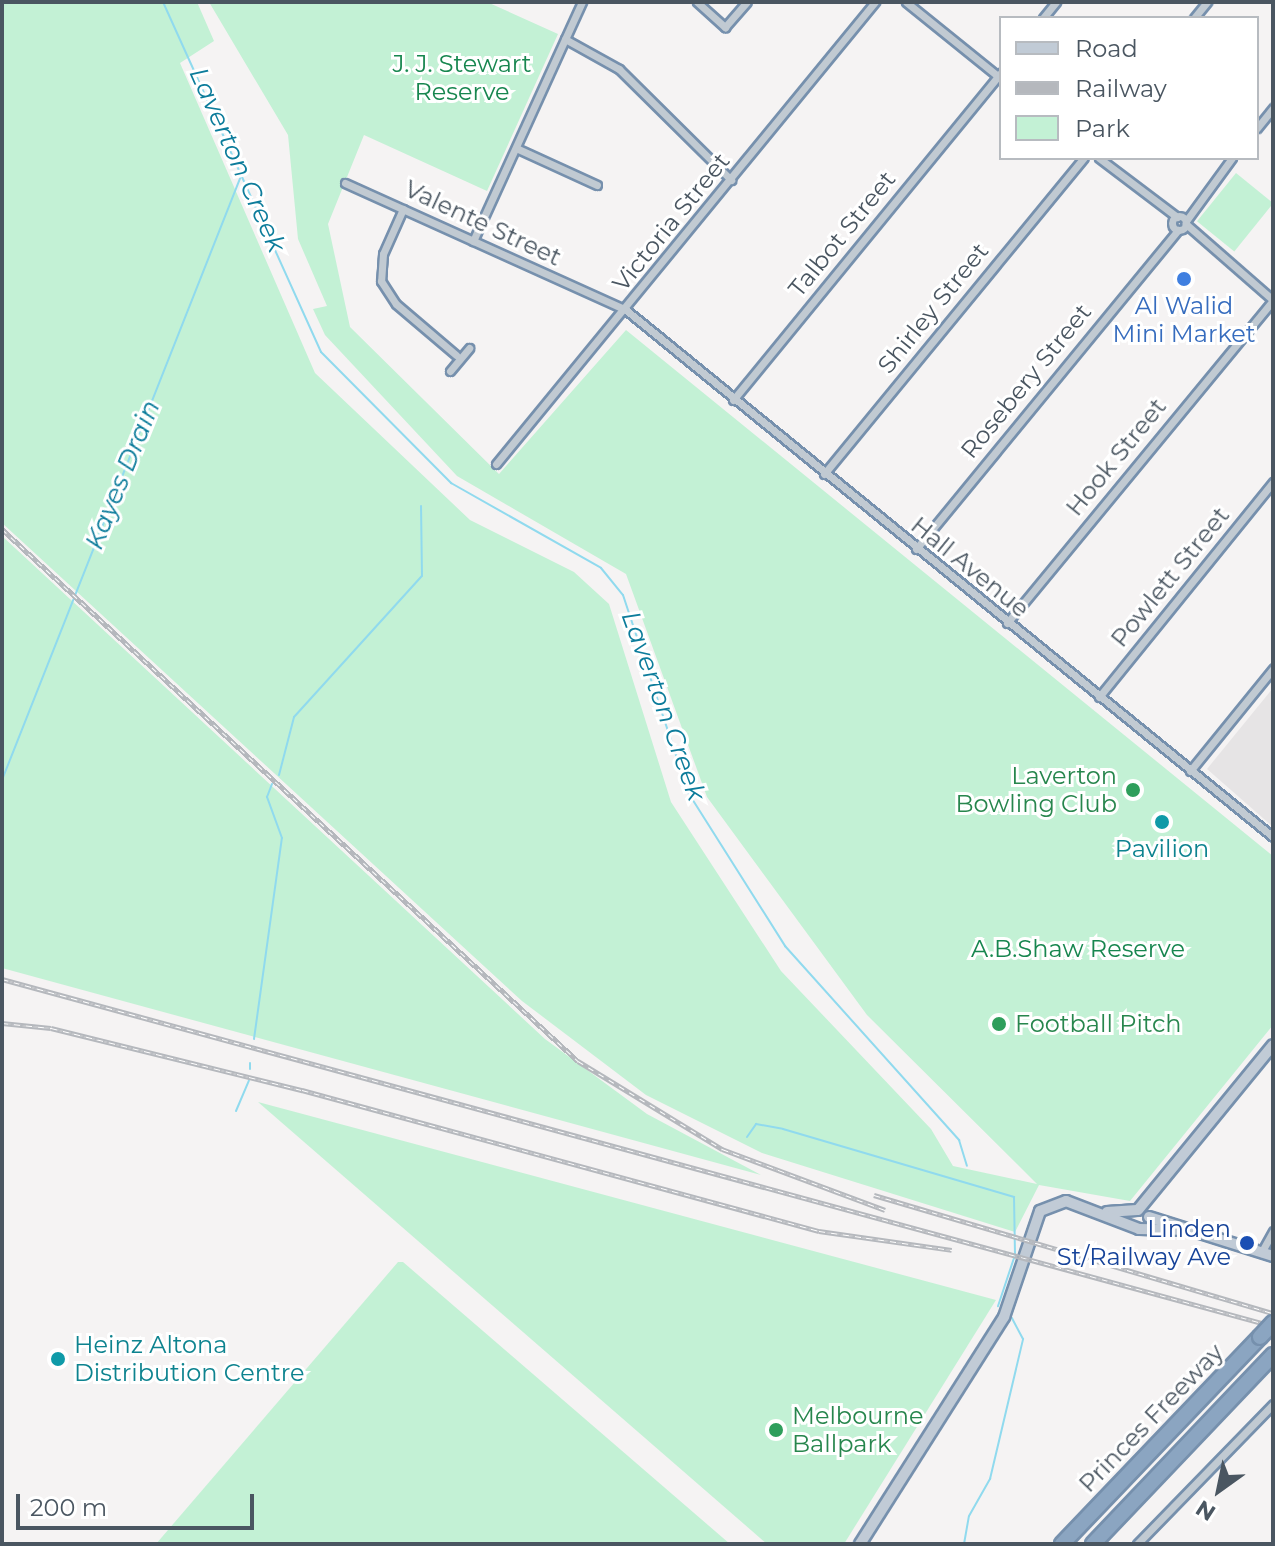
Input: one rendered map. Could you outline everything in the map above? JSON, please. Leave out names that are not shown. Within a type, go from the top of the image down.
[{"type":"highway","name":"Princes Freeway","points":[[1062,1544],[1273,1323]]},
{"type":"highway","name":"Princes Freeway","points":[[1093,1544],[1273,1355]]},
{"type":"street","points":[[473,241],[582,2]]},
{"type":"street","points":[[697,2],[725,27],[747,2]]},
{"type":"street","name":"Victoria Street","points":[[496,464],[624,312],[875,2]]},
{"type":"street","points":[[906,2],[999,75]]},
{"type":"street","points":[[565,39],[619,69],[731,180]]},
{"type":"street","name":"Talbot Street","points":[[733,400],[999,75]]},
{"type":"street","points":[[1259,126],[1273,108]]},
{"type":"street","points":[[516,148],[597,185]]},
{"type":"street","name":"Shirley Street","points":[[824,474],[1079,160]]},
{"type":"street","points":[[1101,160],[1272,296]]},
{"type":"street","name":"Rosebery Street","points":[[916,549],[1230,160]]},
{"type":"street","name":"Valente Street","points":[[345,183],[624,312]]},
{"type":"street","points":[[403,209],[383,254],[381,281],[396,304],[456,355]]},
{"type":"street","name":"Hook Street","points":[[1007,623],[1272,296]]},
{"type":"street","name":"Hall Avenue","points":[[624,312],[1273,837]]},
{"type":"street","points":[[450,371],[456,355],[469,348]]},
{"type":"street","name":"Powlett Street","points":[[1099,697],[1273,482]]},
{"type":"street","points":[[1190,771],[1273,669]]},
{"type":"street","points":[[1138,1227],[1137,1210],[1273,1045]]},
{"type":"street","points":[[1138,1227],[1149,1216],[1158,1187]]},
{"type":"street","points":[[860,1544],[1004,1317],[1040,1211],[1066,1201],[1105,1212],[1138,1227],[1178,1230]]},
{"type":"street","points":[[1105,1212],[1137,1210],[1178,1230],[1273,1256]]},
{"type":"street","points":[[1261,1253],[1273,1231]]},
{"type":"street","points":[[1137,1544],[1273,1404]]},
{"type":"shaded area","points":[[1273,688],[1273,827],[1207,769]]},
{"type":"green space","points":[[2,2],[197,2],[214,41],[180,63],[315,373],[470,520],[574,572],[609,604],[671,802],[781,971],[931,1129],[953,1166],[1037,1184],[867,1015],[707,797],[626,574],[457,476],[325,335],[313,309],[327,306],[298,239],[288,135],[209,2],[487,2],[558,34],[487,191],[364,135],[328,224],[350,327],[499,474],[626,330],[1273,856],[1273,1025],[1130,1201],[1039,1185],[1015,1232],[762,1153],[646,1095],[522,1001],[2,523]]},
{"type":"green space","points":[[1236,173],[1273,204],[1234,251],[1197,221]]},
{"type":"green space","points":[[2,536],[545,1039],[647,1114],[761,1175],[2,968]]},
{"type":"green space","name":"Melbourne Ballpark","points":[[258,1102],[996,1300],[844,1544],[767,1544]]},
{"type":"green space","points":[[398,1262],[403,1262],[730,1544],[156,1544]]},
{"type":"waterway","name":"Laverton Creek","points":[[163,2],[321,352],[451,483],[601,568],[623,595],[689,794],[785,946],[959,1140],[967,1166]]},
{"type":"waterway","name":"Kayes Drain","points":[[2,780],[243,171]]},
{"type":"waterway","points":[[279,775],[294,717],[422,576],[421,506]]},
{"type":"waterway","points":[[254,1039],[282,838],[267,797],[272,784]]},
{"type":"waterway","points":[[250,1063],[250,1069]]},
{"type":"waterway","points":[[236,1111],[249,1081]]},
{"type":"waterway","points":[[747,1137],[756,1124],[783,1129],[1014,1197],[1015,1255],[998,1306]]},
{"type":"waterway","name":"Laverton Creek","points":[[964,1544],[969,1516],[990,1479],[1023,1339],[1012,1318]]},
{"type":"railway","points":[[2,529],[578,1061],[722,1149],[885,1210]]},
{"type":"railway","points":[[2,979],[1273,1326]]},
{"type":"railway","points":[[2,1023],[51,1028],[302,1090],[819,1231],[952,1250]]},
{"type":"railway","points":[[874,1195],[1273,1313]]},
{"type":"place","name":"Al Walid Mini Market","points":[[1184,279]]},
{"type":"place","name":"Laverton Bowling Club","points":[[1133,790]]},
{"type":"place","name":"Pavilion","points":[[1162,822]]},
{"type":"place","name":"Football Pitch","points":[[999,1024]]},
{"type":"place","name":"Linden St/Railway Ave","points":[[1247,1243]]},
{"type":"place","name":"Heinz Altona Distribution Centre","points":[[58,1359]]},
{"type":"place","name":"Melbourne Ballpark","points":[[776,1430]]},
{"type":"park label","name":"J. J. Stewart Reserve","points":[[462,78]]},
{"type":"park label","name":"A.B.Shaw Reserve","points":[[1078,949]]}]
